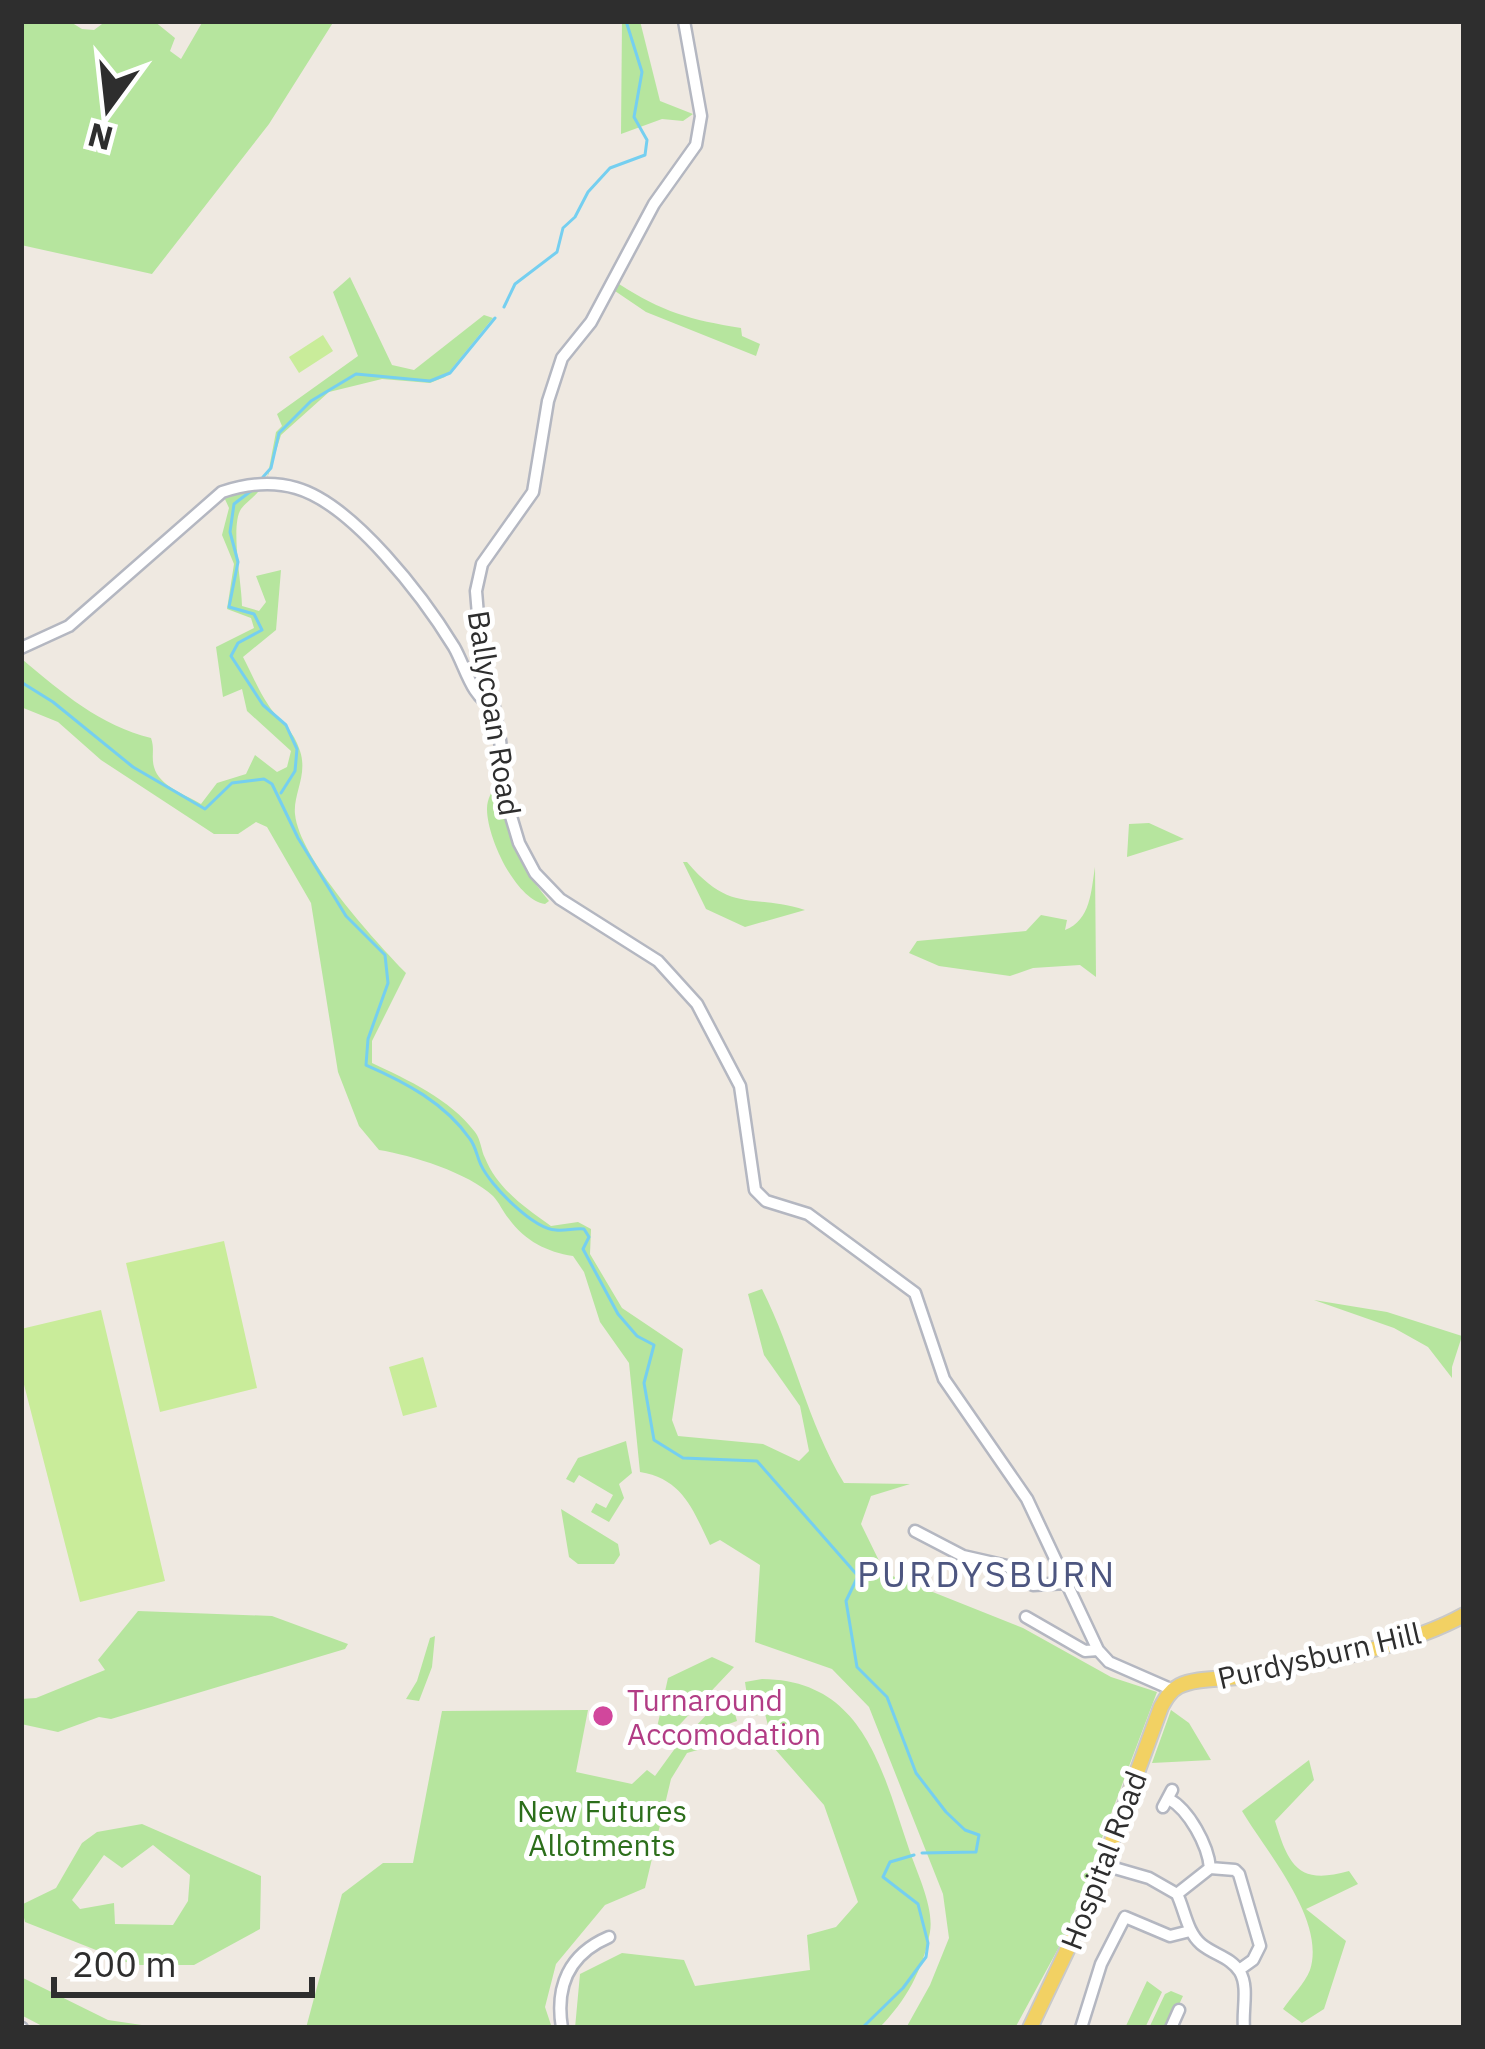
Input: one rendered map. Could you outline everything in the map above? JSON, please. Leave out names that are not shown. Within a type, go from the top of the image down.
[{"type":"main road","name":"Purdysburn Hill","points":[[1173,1690],[1190,1682],[1344,1654],[1445,1625],[1464,1615]]},
{"type":"main road","name":"Hospital Road","points":[[1030,2028],[1064,1959],[1162,1707],[1173,1690]]},
{"type":"street","name":"Ballycoan Road","points":[[684,21],[701,116],[696,145],[654,204],[591,322],[562,358],[548,401],[533,492],[478,576],[476,611],[513,826],[536,873],[560,899],[658,961],[698,1004],[740,1086],[749,1134],[749,1171],[759,1196],[808,1214],[915,1293],[944,1379],[1028,1499],[1097,1650]]},
{"type":"street","points":[[21,648],[69,626],[223,492],[246,484],[295,488],[310,494],[381,549],[441,627],[482,702],[494,706]]},
{"type":"street","points":[[915,1531],[963,1556],[1007,1566],[1034,1585],[1066,1583]]},
{"type":"street","points":[[1026,1617],[1085,1651],[1097,1650],[1124,1670],[1173,1690]]},
{"type":"street","points":[[1168,1799],[1185,1809],[1209,1852],[1210,1868]]},
{"type":"street","points":[[1103,1865],[1149,1878],[1177,1894],[1190,1931],[1239,1970],[1244,2028]]},
{"type":"street","points":[[1177,1894],[1210,1868],[1235,1870],[1260,1946],[1253,1960],[1239,1970]]},
{"type":"street","points":[[1081,2028],[1101,1964],[1125,1917],[1170,1936],[1190,1931]]},
{"type":"street","points":[[562,2028],[564,1978],[582,1952],[608,1937]]},
{"type":"street","points":[[1171,2028],[1179,2010]]},
{"type":"green space","points":[[21,21],[69,21],[94,30],[106,21],[154,21],[175,38],[170,51],[181,59],[203,21],[334,21],[269,124],[152,274],[21,245]]},
{"type":"green space","points":[[622,21],[640,21],[660,101],[693,114],[683,121],[662,119],[621,134]]},
{"type":"green space","points":[[350,277],[392,365],[414,370],[484,315],[493,318],[445,377],[430,383],[382,379],[329,392],[281,435],[267,479],[276,432],[282,426],[277,414],[358,356],[333,292]]},
{"type":"green space","points":[[619,284],[677,314],[741,328],[742,336],[760,344],[756,356],[646,312],[615,291]]},
{"type":"green space","points":[[323,335],[333,351],[299,373],[289,357]]},
{"type":"green space","points":[[261,488],[238,517],[242,606],[259,611],[266,602],[256,576],[281,570],[276,630],[243,657],[300,751],[295,814],[310,853],[340,898],[406,973],[372,1041],[372,1063],[428,1092],[465,1120],[497,1179],[531,1212],[551,1226],[578,1222],[591,1229],[590,1254],[622,1308],[683,1349],[672,1420],[678,1436],[763,1444],[799,1461],[809,1451],[800,1406],[764,1355],[748,1294],[762,1289],[820,1436],[844,1483],[910,1484],[871,1496],[861,1524],[885,1573],[1023,1628],[1111,1677],[1157,1692],[1065,1936],[1015,2028],[906,2028],[949,1938],[943,1894],[869,1707],[832,1669],[755,1642],[760,1565],[720,1540],[710,1545],[677,1489],[640,1472],[629,1363],[600,1322],[584,1272],[573,1256],[529,1239],[493,1196],[470,1180],[379,1150],[359,1126],[338,1072],[311,903],[267,827],[256,822],[238,834],[214,834],[101,760],[58,722],[21,707],[23,660],[99,716],[151,738],[153,763],[161,780],[201,804],[217,783],[246,774],[255,755],[277,772],[287,767],[291,751],[247,711],[242,689],[223,697],[216,647],[254,628],[251,618],[227,609],[234,564],[222,535],[229,508],[224,497]]},
{"type":"green space","points":[[498,783],[514,846],[549,901],[545,904],[524,892],[498,851],[487,809]]},
{"type":"green space","points":[[1149,823],[1184,839],[1127,857],[1129,824]]},
{"type":"green space","points":[[683,862],[729,896],[805,910],[745,927],[706,909]]},
{"type":"green space","points":[[1095,867],[1096,977],[1080,965],[1033,968],[1010,976],[939,966],[909,953],[917,941],[1026,931],[1041,915],[1067,920],[1065,930],[1085,912]]},
{"type":"green space","points":[[224,1241],[257,1388],[160,1412],[126,1263]]},
{"type":"green space","points":[[1314,1300],[1387,1312],[1462,1336],[1452,1378],[1428,1347],[1394,1328]]},
{"type":"green space","points":[[101,1310],[165,1581],[80,1602],[21,1373],[21,1329]]},
{"type":"green space","points":[[423,1357],[437,1407],[403,1416],[389,1367]]},
{"type":"green space","points":[[626,1441],[632,1473],[619,1484],[624,1498],[609,1522],[591,1512],[596,1503],[606,1508],[613,1495],[579,1475],[574,1483],[566,1479],[578,1458]]},
{"type":"green space","points":[[561,1509],[618,1544],[620,1555],[614,1564],[578,1564],[569,1557]]},
{"type":"green space","points":[[138,1611],[272,1616],[348,1644],[345,1649],[58,1732],[21,1724],[21,1699],[36,1698],[105,1670],[98,1660]]},
{"type":"green space","points":[[435,1636],[432,1667],[419,1701],[406,1699],[417,1681],[430,1638]]},
{"type":"green space","points":[[712,1657],[734,1667],[667,1738],[654,1741],[668,1678]]},
{"type":"green space","points":[[745,1682],[797,1683],[825,1695],[847,1713],[878,1762],[930,1913],[927,1946],[912,1984],[879,2028],[575,2028],[580,1974],[622,1953],[684,1960],[695,1986],[810,1970],[807,1935],[836,1927],[858,1902],[824,1805],[774,1748],[765,1714],[750,1716]]},
{"type":"green space","name":"New Futures Allotments","points":[[729,1691],[737,1721],[723,1726],[726,1742],[687,1753],[671,1779],[645,1888],[605,1905],[556,1964],[545,2007],[552,2028],[306,2028],[342,1894],[383,1863],[413,1863],[442,1711],[588,1710],[576,1772],[632,1784],[647,1770],[655,1776]]},
{"type":"green space","points":[[1171,1710],[1189,1723],[1211,1760],[1152,1763]]},
{"type":"green space","points":[[1309,1760],[1314,1780],[1275,1821],[1280,1837],[1298,1868],[1318,1876],[1349,1871],[1358,1884],[1306,1909],[1346,1941],[1324,2009],[1302,2023],[1283,2009],[1310,1970],[1310,1930],[1291,1888],[1242,1811]]},
{"type":"green space","points":[[142,1824],[261,1876],[260,1929],[194,1965],[134,1965],[25,1922],[21,1905],[56,1888],[82,1843],[97,1832]],"holes":[[[153,1845],[190,1875],[188,1901],[173,1925],[115,1924],[114,1903],[80,1909],[72,1900],[104,1855],[122,1868]]]},
{"type":"green space","points":[[21,1977],[108,2020],[162,2028],[46,2028],[21,2015]]},
{"type":"green space","points":[[1147,1981],[1162,1992],[1145,2028],[1125,2028]]},
{"type":"green space","points":[[1171,1991],[1183,1996],[1168,2028],[1149,2028],[1165,1994]]},
{"type":"waterway","points":[[504,307],[515,284],[557,252],[563,228],[610,168],[645,155],[647,140],[634,117],[642,72],[626,21]]},
{"type":"waterway","points":[[263,477],[271,468],[279,433],[311,401],[356,374],[430,381],[450,373],[495,318]]},
{"type":"waterway","points":[[251,491],[234,504],[230,532],[238,562],[229,607],[254,614],[262,630],[238,643],[231,656],[263,705],[286,725],[297,749],[295,771],[281,793]]},
{"type":"waterway","points":[[21,682],[133,767],[205,809],[232,783],[264,779],[272,784],[298,838],[346,916],[385,955],[388,983],[368,1039],[366,1065],[409,1086],[449,1115],[513,1205],[547,1228],[584,1229],[589,1237],[583,1249],[618,1314],[637,1336],[654,1345],[644,1383],[654,1440],[683,1458],[757,1461],[858,1576],[846,1601],[857,1667],[887,1697],[916,1773],[946,1812],[965,1830],[979,1835],[976,1852],[922,1853]]},
{"type":"waterway","points":[[862,2028],[903,1988],[926,1957],[928,1943],[918,1904],[883,1877],[890,1862],[914,1855]]},
{"type":"place","name":"Turnaround Accomodation","points":[[603,1716]]},
{"type":"district","name":"PURDYSBURN","points":[[987,1573]]}]
